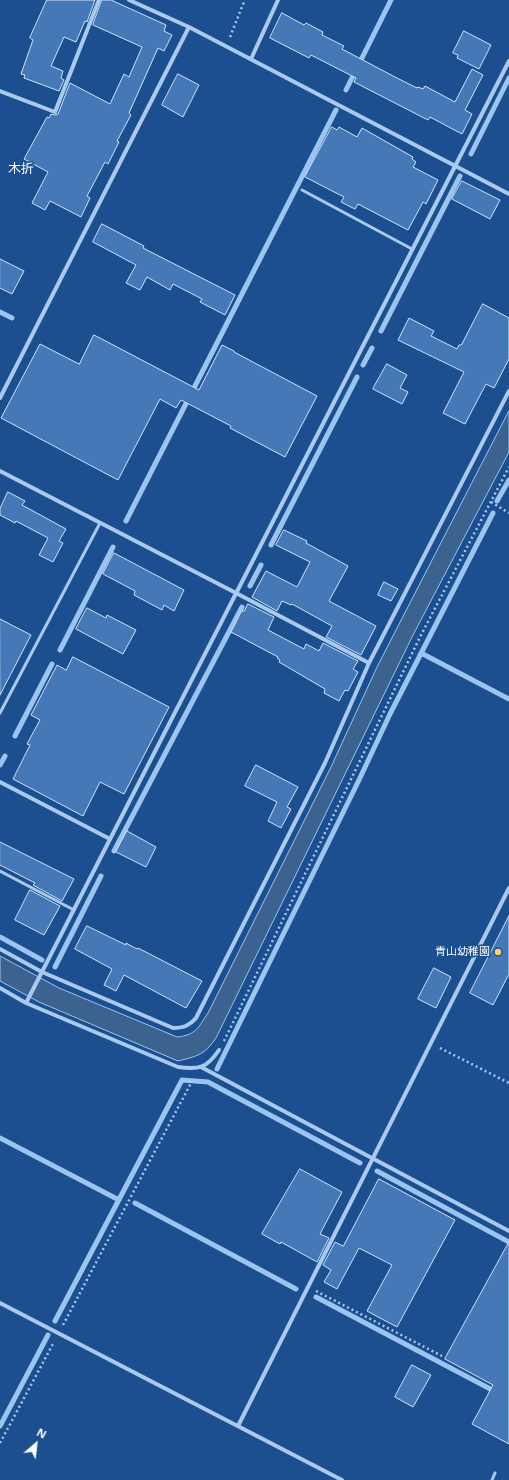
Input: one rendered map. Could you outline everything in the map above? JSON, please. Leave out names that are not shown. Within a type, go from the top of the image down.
[{"type":"street","points":[[0,91],[55,112],[99,0]]},
{"type":"street","points":[[129,0],[189,27],[509,194]]},
{"type":"street","points":[[251,59],[278,0]]},
{"type":"street","points":[[0,398],[189,27]]},
{"type":"street","points":[[26,1003],[509,61]]},
{"type":"street","points":[[0,949],[41,974],[173,1028],[181,1028],[190,1025],[196,1018],[325,763],[369,663],[509,391]]},
{"type":"street","points":[[0,471],[369,663]]},
{"type":"street","points":[[0,782],[110,839]]},
{"type":"street","points":[[238,1426],[509,888]]},
{"type":"street","points":[[0,988],[26,1003],[178,1067],[191,1069],[201,1067],[212,1061],[219,1050]]},
{"type":"street","points":[[201,1067],[509,1230]]},
{"type":"street","points":[[0,1303],[342,1480]]},
{"type":"lane","points":[[302,190],[412,250]]},
{"type":"lane","points":[[0,713],[100,523]]},
{"type":"lane","points":[[0,871],[74,910]]},
{"type":"lane","points":[[492,1480],[495,1473]]},
{"type":"path","points":[[226,46],[244,2]]},
{"type":"path","points":[[219,1050],[420,637],[509,467]]},
{"type":"path","points":[[491,502],[509,513]]},
{"type":"path","points":[[431,1043],[509,1083]]},
{"type":"path","points":[[0,1443],[191,1083]]},
{"type":"path","points":[[308,1287],[442,1356]]},
{"type":"water","points":[[509,411],[509,452],[413,635],[212,1044],[200,1054],[178,1061],[39,1002],[0,981],[0,956],[59,988],[177,1037],[188,1035],[199,1027],[208,1013],[331,767],[377,667]]},
{"type":"building","points":[[47,0],[95,0],[87,22],[85,21],[76,42],[64,37],[51,66],[63,71],[61,78],[64,80],[59,91],[24,78],[25,75],[21,74],[33,40],[30,38]]},
{"type":"building","points":[[102,0],[111,0],[166,25],[164,31],[172,35],[164,51],[158,48],[129,113],[131,115],[117,141],[119,142],[108,164],[105,162],[87,196],[90,198],[81,217],[50,201],[45,210],[32,203],[48,172],[24,159],[47,117],[49,118],[51,114],[58,114],[70,83],[110,104],[124,74],[129,77],[142,47],[93,25]]},
{"type":"building","points":[[282,13],[304,25],[306,23],[323,32],[322,35],[344,46],[342,49],[395,77],[417,88],[423,89],[425,86],[455,102],[472,69],[483,75],[465,110],[472,114],[462,134],[430,117],[428,120],[354,82],[356,78],[311,55],[309,58],[270,38]]},
{"type":"building","points":[[464,31],[491,45],[479,69],[457,58],[458,55],[453,53]]},
{"type":"building","points":[[178,74],[199,85],[183,117],[162,105]]},
{"type":"building","points":[[332,127],[337,130],[339,127],[357,137],[362,128],[413,157],[412,159],[416,162],[413,167],[438,180],[426,204],[423,202],[408,230],[358,204],[355,209],[341,202],[344,197],[305,177]]},
{"type":"building","points":[[462,181],[500,200],[490,219],[452,199]]},
{"type":"building","points":[[102,224],[144,246],[143,248],[235,295],[225,315],[200,302],[202,299],[173,284],[170,290],[147,277],[140,290],[126,283],[136,265],[93,242]]},
{"type":"building","points":[[0,259],[24,271],[12,294],[0,288]]},
{"type":"building","points":[[483,304],[509,318],[509,359],[494,388],[486,384],[465,424],[443,413],[464,372],[398,340],[409,318],[434,331],[431,336],[457,349],[459,345],[461,345]]},
{"type":"building","points":[[94,335],[199,390],[222,345],[317,396],[285,457],[230,428],[231,426],[181,400],[176,408],[160,399],[118,480],[1,418],[40,344],[79,364]]},
{"type":"building","points":[[387,364],[407,375],[400,388],[408,392],[402,404],[373,389]]},
{"type":"building","points":[[8,492],[25,501],[22,505],[66,529],[59,541],[63,543],[53,562],[39,555],[48,538],[16,521],[15,523],[0,515],[0,509]]},
{"type":"building","points":[[284,530],[307,541],[306,543],[348,566],[329,601],[376,626],[361,655],[326,637],[332,626],[292,604],[291,605],[282,601],[277,611],[252,597],[266,571],[297,587],[310,562],[276,545]]},
{"type":"building","points":[[114,553],[184,590],[174,611],[164,605],[162,610],[134,595],[135,591],[103,574]]},
{"type":"building","points":[[384,582],[398,589],[391,601],[378,595]]},
{"type":"building","points":[[248,604],[274,617],[268,630],[304,649],[306,644],[319,651],[323,643],[358,661],[353,669],[358,672],[348,691],[345,690],[339,701],[324,693],[325,689],[279,662],[280,660],[277,658],[278,657],[231,632],[241,612],[244,611]]},
{"type":"building","points":[[87,608],[106,618],[107,615],[136,630],[123,654],[76,629]]},
{"type":"building","points":[[0,619],[31,635],[0,695]]},
{"type":"building","points":[[73,657],[169,707],[124,794],[100,782],[83,816],[13,779],[30,745],[27,744],[40,720],[31,715],[57,665],[66,670]]},
{"type":"building","points":[[256,765],[298,787],[287,807],[291,809],[281,828],[268,821],[277,802],[245,786]]},
{"type":"building","points":[[127,831],[156,847],[146,867],[116,852]]},
{"type":"building","points":[[0,842],[74,879],[62,901],[33,885],[35,883],[0,865]]},
{"type":"building","points":[[30,890],[60,906],[44,935],[15,920]]},
{"type":"building","name":"青山幼稚園","points":[[509,916],[509,974],[493,1005],[470,993]]},
{"type":"building","points":[[87,926],[126,945],[126,943],[137,949],[138,948],[202,981],[186,1008],[124,975],[116,991],[104,985],[112,969],[75,949]]},
{"type":"building","points":[[434,968],[451,977],[436,1008],[418,999]]},
{"type":"building","points":[[300,1169],[342,1192],[320,1234],[329,1238],[317,1262],[281,1242],[280,1244],[262,1234]]},
{"type":"building","points":[[379,1179],[455,1220],[397,1327],[367,1311],[392,1265],[359,1248],[337,1289],[324,1282],[331,1270],[323,1265],[335,1242],[343,1246]]},
{"type":"building","points":[[509,1242],[509,1444],[472,1424],[493,1385],[445,1359]]},
{"type":"building","points":[[412,1365],[431,1375],[413,1407],[395,1397]]},
{"type":"waterway","points":[[346,90],[391,0]]},
{"type":"waterway","points":[[471,154],[509,78]]},
{"type":"waterway","points":[[126,521],[336,110]]},
{"type":"waterway","points":[[381,331],[460,176]]},
{"type":"waterway","points":[[0,312],[12,318]]},
{"type":"waterway","points":[[363,365],[372,348]]},
{"type":"waterway","points":[[271,545],[357,377]]},
{"type":"waterway","points":[[497,501],[509,480]]},
{"type":"waterway","points":[[217,1069],[390,714],[493,513]]},
{"type":"waterway","points":[[60,650],[113,547]]},
{"type":"waterway","points":[[250,586],[261,565]]},
{"type":"waterway","points":[[114,851],[242,607]]},
{"type":"waterway","points":[[421,653],[509,699]]},
{"type":"waterway","points":[[15,736],[52,664]]},
{"type":"waterway","points":[[0,765],[5,756]]},
{"type":"waterway","points":[[55,967],[101,876]]},
{"type":"waterway","points":[[0,937],[42,960]]},
{"type":"waterway","points":[[55,1321],[182,1080],[208,1082],[360,1163]]},
{"type":"waterway","points":[[0,1138],[119,1200]]},
{"type":"waterway","points":[[377,1171],[509,1242]]},
{"type":"waterway","points":[[135,1203],[296,1289]]},
{"type":"waterway","points":[[316,1297],[496,1392]]},
{"type":"waterway","points":[[0,1426],[48,1335]]},
{"type":"place","name":"青山幼稚園","points":[[498,952]]},
{"type":"district","name":"木折","points":[[21,169]]}]
